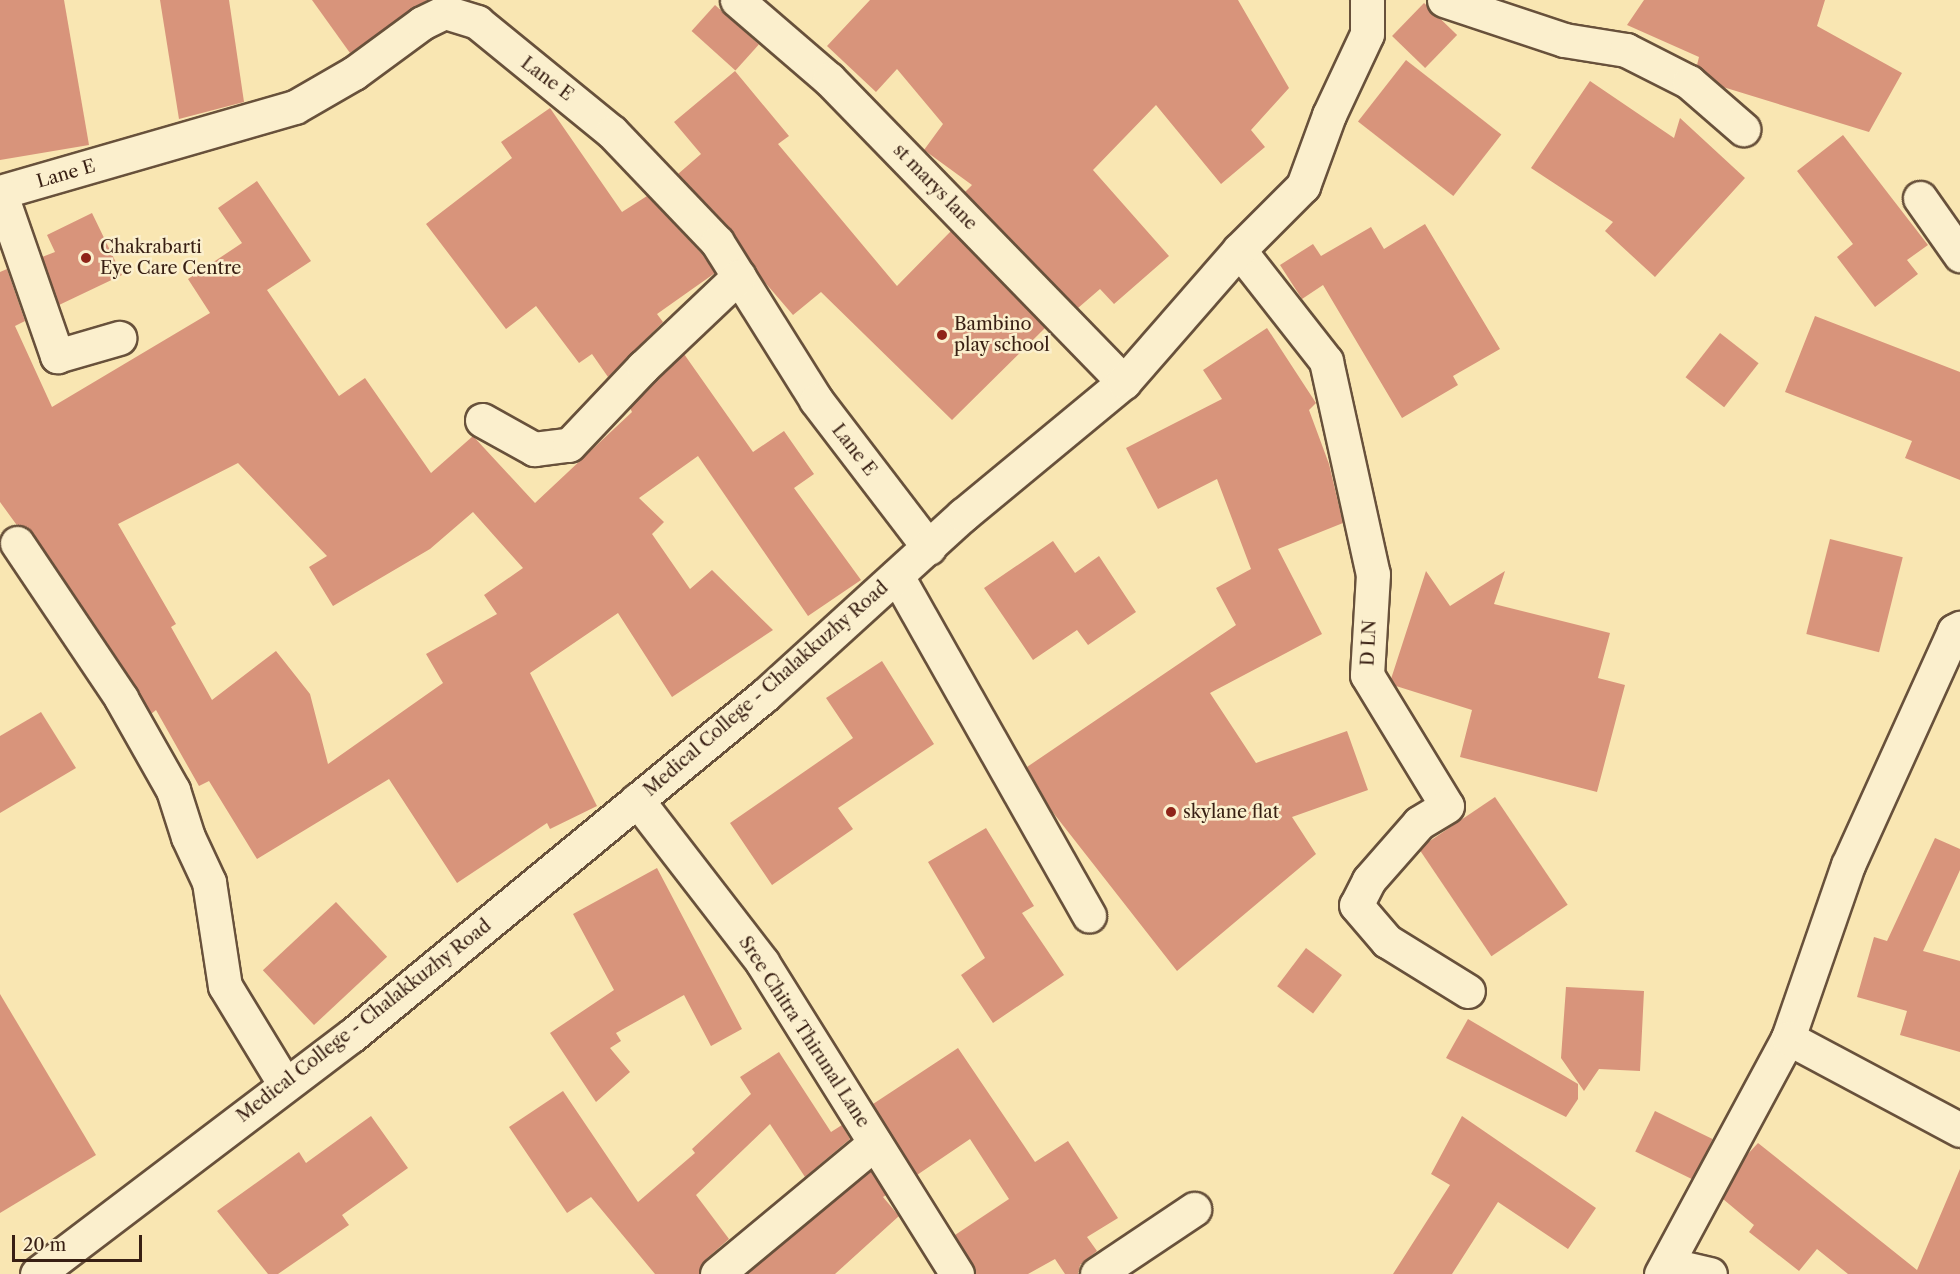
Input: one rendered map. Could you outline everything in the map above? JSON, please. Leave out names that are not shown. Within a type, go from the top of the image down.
[{"type":"street","points":[[445,12],[491,0]]},
{"type":"street","name":"st marys lane","points":[[737,0],[830,79],[1124,382]]},
{"type":"street","name":"Medical College - Chalakkuzhy Road","points":[[37,1274],[95,1233],[284,1083],[351,1036],[765,695],[963,515],[1124,382],[1239,250],[1303,186],[1329,115],[1367,34],[1367,0]]},
{"type":"street","points":[[1444,0],[1564,40],[1626,50],[1689,81],[1743,129]]},
{"type":"street","name":"Lane E","points":[[0,192],[294,107],[354,73],[422,23],[445,12],[477,22],[612,132],[717,242],[816,400],[929,548]]},
{"type":"street","points":[[0,192],[57,356],[119,338]]},
{"type":"street","points":[[1920,198],[1960,255]]},
{"type":"street","name":"D LN","points":[[1239,250],[1326,360],[1373,574],[1367,675],[1447,806],[1419,823],[1369,880],[1356,905],[1387,941],[1468,991]]},
{"type":"street","points":[[483,420],[534,449],[568,445],[643,367],[739,276]]},
{"type":"street","points":[[17,543],[121,698],[173,790],[188,837],[209,882],[225,986],[284,1083]]},
{"type":"street","points":[[897,576],[1089,915]]},
{"type":"street","points":[[1710,1274],[1664,1269],[1788,1038],[1848,865],[1954,631],[1960,628]]},
{"type":"street","name":"Sree Chitra Thirunal Lane","points":[[637,800],[762,962],[957,1274]]},
{"type":"street","points":[[1788,1038],[1960,1131]]},
{"type":"street","points":[[717,1274],[875,1143]]},
{"type":"street","points":[[1097,1274],[1194,1209]]},
{"type":"building","points":[[0,0],[64,0],[89,145],[0,160]]},
{"type":"building","points":[[160,0],[229,0],[244,102],[179,119]]},
{"type":"building","points":[[312,0],[427,0],[350,53]]},
{"type":"building","points":[[870,0],[1238,0],[1289,88],[1251,130],[1265,147],[1221,184],[1156,105],[1093,170],[1169,256],[1114,304],[1100,289],[1078,308],[965,192],[972,185],[924,150],[943,124],[897,69],[876,92],[827,46]]},
{"type":"building","points":[[1644,0],[1825,0],[1817,26],[1902,73],[1869,132],[1723,87],[1697,65],[1699,57],[1627,25]]},
{"type":"building","points":[[1424,3],[1457,35],[1425,68],[1392,36]]},
{"type":"building","points":[[715,5],[759,44],[735,70],[692,31]]},
{"type":"building","points":[[1406,60],[1501,134],[1453,196],[1358,121]]},
{"type":"building","points":[[735,71],[789,136],[778,144],[897,286],[951,231],[1045,328],[952,420],[821,292],[793,315],[762,279],[731,229],[678,174],[701,154],[674,122]]},
{"type":"building","points":[[1590,81],[1674,138],[1680,118],[1745,178],[1655,277],[1605,231],[1613,222],[1531,168]]},
{"type":"building","points":[[550,108],[622,212],[647,196],[702,254],[715,273],[657,314],[663,322],[608,377],[592,354],[579,363],[536,306],[506,329],[426,224],[512,158],[501,142]]},
{"type":"building","points":[[1843,135],[1928,245],[1907,260],[1918,274],[1875,307],[1837,257],[1853,244],[1797,171]]},
{"type":"building","points":[[257,181],[311,261],[267,290],[339,396],[365,378],[431,473],[473,436],[535,503],[632,412],[630,408],[684,354],[753,452],[784,431],[814,474],[794,488],[861,580],[808,616],[698,456],[639,498],[664,522],[652,534],[690,589],[712,570],[773,630],[672,697],[618,613],[530,673],[597,806],[550,829],[547,823],[457,883],[389,779],[257,859],[209,781],[199,786],[156,710],[151,714],[33,533],[16,524],[0,502],[0,272],[7,269],[25,321],[15,326],[52,407],[210,313],[188,279],[242,243],[218,208]],"holes":[[[238,463],[327,556],[309,567],[333,606],[430,549],[473,512],[523,568],[484,595],[497,614],[426,654],[443,683],[328,764],[310,694],[276,651],[212,700],[171,627],[176,624],[118,524]]]},
{"type":"building","points":[[92,213],[122,275],[59,305],[42,257],[55,252],[47,235]]},
{"type":"building","points":[[1425,224],[1500,349],[1453,376],[1458,385],[1402,418],[1323,285],[1302,299],[1280,265],[1313,244],[1321,256],[1371,227],[1384,249]]},
{"type":"building","points":[[1815,316],[1960,372],[1960,480],[1905,458],[1912,441],[1785,392]]},
{"type":"building","points":[[1267,328],[1316,403],[1309,410],[1329,464],[1343,523],[1278,549],[1322,634],[1210,693],[1256,763],[1347,731],[1368,790],[1292,817],[1316,854],[1177,971],[1051,810],[1027,767],[1236,625],[1216,588],[1251,569],[1217,479],[1158,509],[1126,448],[1222,399],[1203,370]]},
{"type":"building","points":[[1720,333],[1759,363],[1724,407],[1686,377]]},
{"type":"building","points":[[1830,539],[1903,557],[1879,652],[1806,634]]},
{"type":"building","points":[[1053,541],[1075,573],[1099,556],[1136,612],[1088,645],[1077,630],[1033,660],[984,588]]},
{"type":"building","points":[[1426,571],[1450,606],[1505,571],[1494,604],[1610,633],[1598,678],[1625,685],[1597,792],[1460,757],[1472,710],[1396,686],[1391,679]]},
{"type":"building","points":[[882,661],[934,744],[838,808],[853,829],[772,885],[730,823],[853,738],[826,698]]},
{"type":"building","points":[[41,712],[76,768],[0,813],[0,736]]},
{"type":"building","points":[[1495,797],[1568,905],[1491,956],[1419,848]]},
{"type":"building","points":[[986,828],[1034,906],[1022,913],[1064,975],[993,1023],[961,975],[985,958],[928,862]]},
{"type":"building","points":[[1935,838],[1960,849],[1960,870],[1923,951],[1960,961],[1960,1052],[1900,1035],[1907,1011],[1857,997],[1874,937],[1887,941]]},
{"type":"building","points":[[657,868],[742,1029],[711,1046],[684,995],[616,1033],[621,1041],[610,1048],[630,1072],[596,1102],[550,1033],[614,990],[573,914]]},
{"type":"building","points":[[336,902],[387,957],[314,1025],[263,970]]},
{"type":"building","points":[[1306,948],[1342,975],[1313,1013],[1277,986]]},
{"type":"building","points":[[1566,987],[1644,991],[1640,1071],[1599,1069],[1584,1091],[1561,1058]]},
{"type":"building","points":[[0,994],[96,1155],[0,1213]]},
{"type":"building","points":[[1468,1019],[1578,1084],[1578,1099],[1566,1117],[1446,1058]]},
{"type":"building","points":[[958,1048],[1035,1162],[1068,1141],[1118,1218],[1087,1237],[1097,1251],[1080,1265],[1078,1274],[1065,1274],[1055,1259],[1028,1274],[976,1274],[955,1235],[1009,1199],[970,1139],[917,1175],[873,1104]]},
{"type":"building","points":[[779,1052],[831,1132],[842,1125],[850,1139],[805,1177],[770,1124],[696,1195],[729,1239],[705,1260],[699,1274],[655,1274],[591,1197],[567,1213],[509,1127],[563,1091],[638,1202],[695,1153],[692,1149],[751,1094],[740,1077]]},
{"type":"building","points":[[1655,1111],[1713,1139],[1693,1180],[1635,1151]]},
{"type":"building","points":[[371,1116],[408,1168],[342,1215],[349,1225],[278,1274],[268,1274],[217,1211],[299,1152],[306,1163]]},
{"type":"building","points":[[1462,1116],[1596,1208],[1568,1249],[1498,1202],[1452,1274],[1393,1274],[1450,1185],[1431,1174]]},
{"type":"building","points":[[1758,1143],[1917,1270],[1960,1169],[1960,1274],[1848,1274],[1817,1249],[1799,1271],[1749,1232],[1754,1225],[1723,1199],[1746,1156]]},
{"type":"building","points":[[871,1171],[886,1195],[883,1197],[899,1216],[835,1274],[746,1274]]},
{"type":"place","name":"Chakrabarti Eye Care Centre","points":[[86,258]]},
{"type":"place","name":"Bambino play school","points":[[942,335]]},
{"type":"place","name":"skylane flat","points":[[1171,812]]}]
